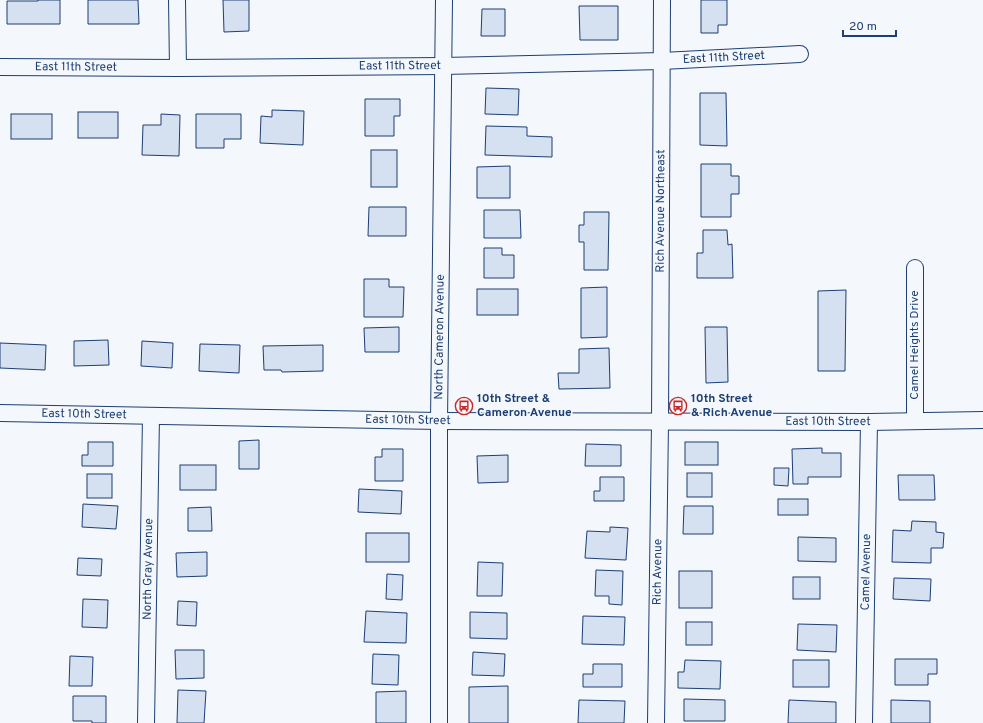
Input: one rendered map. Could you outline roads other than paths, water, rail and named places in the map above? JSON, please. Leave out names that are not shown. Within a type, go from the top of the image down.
[{"type":"street","points":[[177,0],[178,68]]},
{"type":"street","name":"North Cameron Avenue","points":[[439,723],[439,421],[444,0]]},
{"type":"street","name":"Rich Avenue Northeast","points":[[660,422],[662,0]]},
{"type":"street","name":"East 11th Street","points":[[0,67],[178,68],[443,66],[662,61],[800,54]]},
{"type":"street","name":"Camel Heights Drive","points":[[915,268],[915,421]]},
{"type":"street","name":"East 10th Street","points":[[0,413],[439,421],[869,422],[983,420]]},
{"type":"street","name":"North Gray Avenue","points":[[146,723],[151,416]]},
{"type":"street","name":"Rich Avenue","points":[[656,723],[660,422]]},
{"type":"street","name":"Camel Avenue","points":[[864,723],[869,422]]},
{"type":"place","name":"10th Street & Cameron Avenue","points":[[464,406]]},
{"type":"place","name":"10th Street & Rich Avenue","points":[[678,406]]}]
